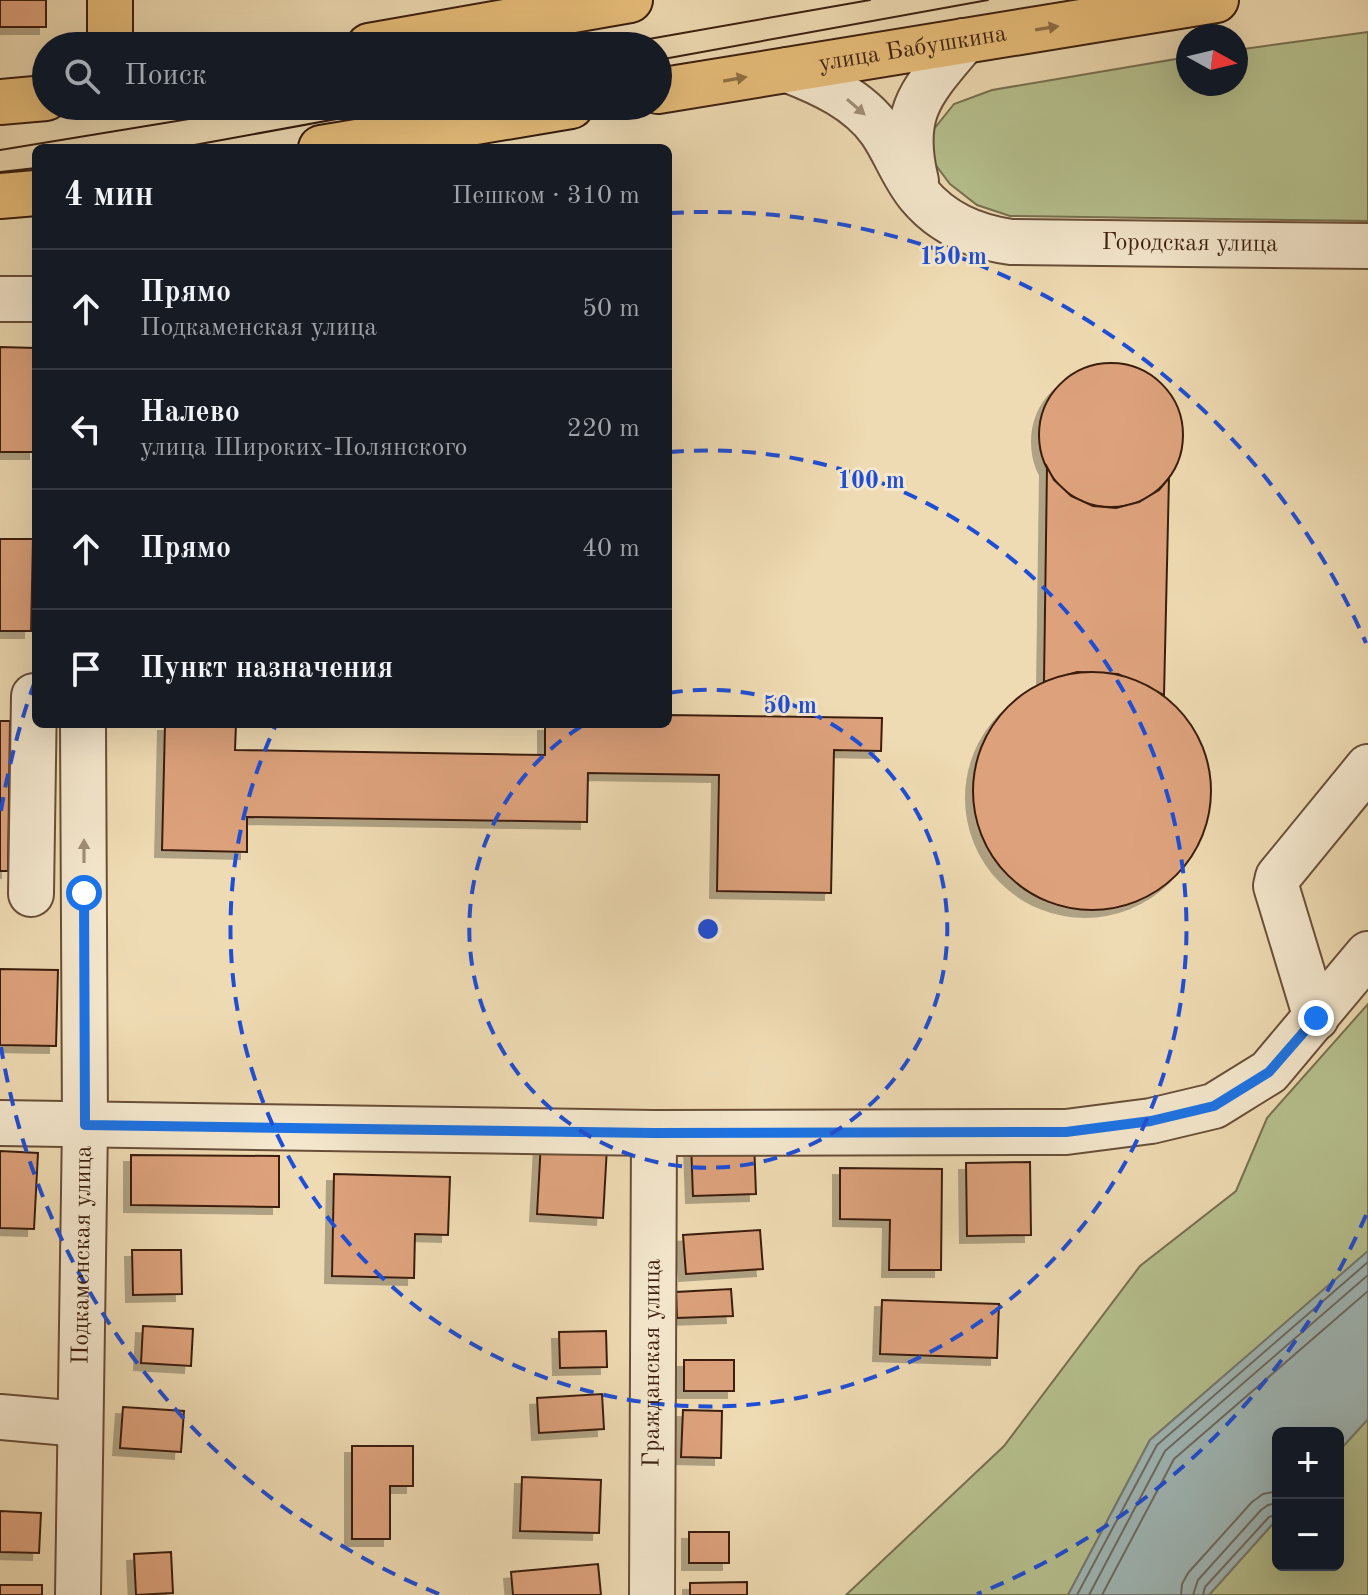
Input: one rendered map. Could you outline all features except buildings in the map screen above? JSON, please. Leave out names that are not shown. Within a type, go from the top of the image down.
[{"type":"main road","points":[[110,0],[110,32]]},
{"type":"main road","points":[[448,32],[630,0]]},
{"type":"main road","name":"улица Бабушкина","points":[[672,89],[1216,0]]},
{"type":"main road","points":[[0,102],[32,99]]},
{"type":"main road","points":[[345,144],[488,120]]},
{"type":"main road","points":[[0,196],[32,193]]},
{"type":"street","points":[[919,195],[909,156],[911,122],[918,98],[964,41]]},
{"type":"street","name":"Городская улица","points":[[788,70],[835,89],[879,129],[919,195],[945,219],[966,232],[1011,242],[1368,246]]},
{"type":"street","points":[[0,299],[32,299]]},
{"type":"street","points":[[23,696],[16,894],[84,893]]},
{"type":"street","name":"Подкаменская улица","points":[[78,1595],[85,1125],[83,728]]},
{"type":"street","points":[[1316,1018],[1276,886],[1278,877],[1368,767]]},
{"type":"street","points":[[0,1123],[654,1133],[1066,1132],[1151,1121],[1214,1106],[1269,1072],[1368,954]]},
{"type":"street","name":"Гражданская улица","points":[[652,1595],[654,1133]]},
{"type":"street","points":[[0,1417],[80,1424]]},
{"type":"green space","points":[[1368,32],[1368,221],[1010,216],[977,205],[950,184],[932,160],[929,140],[954,104],[992,90],[1176,59],[1176,96],[1248,96],[1248,48]]},
{"type":"green space","points":[[1368,1004],[1368,1251],[1150,1440],[1068,1595],[846,1595],[1004,1446],[1140,1266],[1236,1191],[1267,1118]]},
{"type":"green space","points":[[1368,1419],[1368,1595],[1209,1595],[1272,1525],[1272,1571],[1344,1571],[1344,1445]]},
{"type":"water","points":[[1368,1251],[1368,1419],[1344,1445],[1344,1427],[1272,1427],[1272,1525],[1209,1595],[1068,1595],[1150,1440]]},
{"type":"tram line","points":[[672,35],[870,0]]},
{"type":"tram line","points":[[672,57],[988,0]]},
{"type":"tram line","points":[[37,144],[183,120]]},
{"type":"tram line","points":[[200,144],[331,120]]},
{"type":"tram line","points":[[0,150],[32,145]]},
{"type":"tram line","points":[[0,172],[32,168]]},
{"type":"route","points":[[84,893],[85,1125],[654,1133],[1066,1132],[1151,1121],[1214,1106],[1269,1072],[1316,1018]]}]
